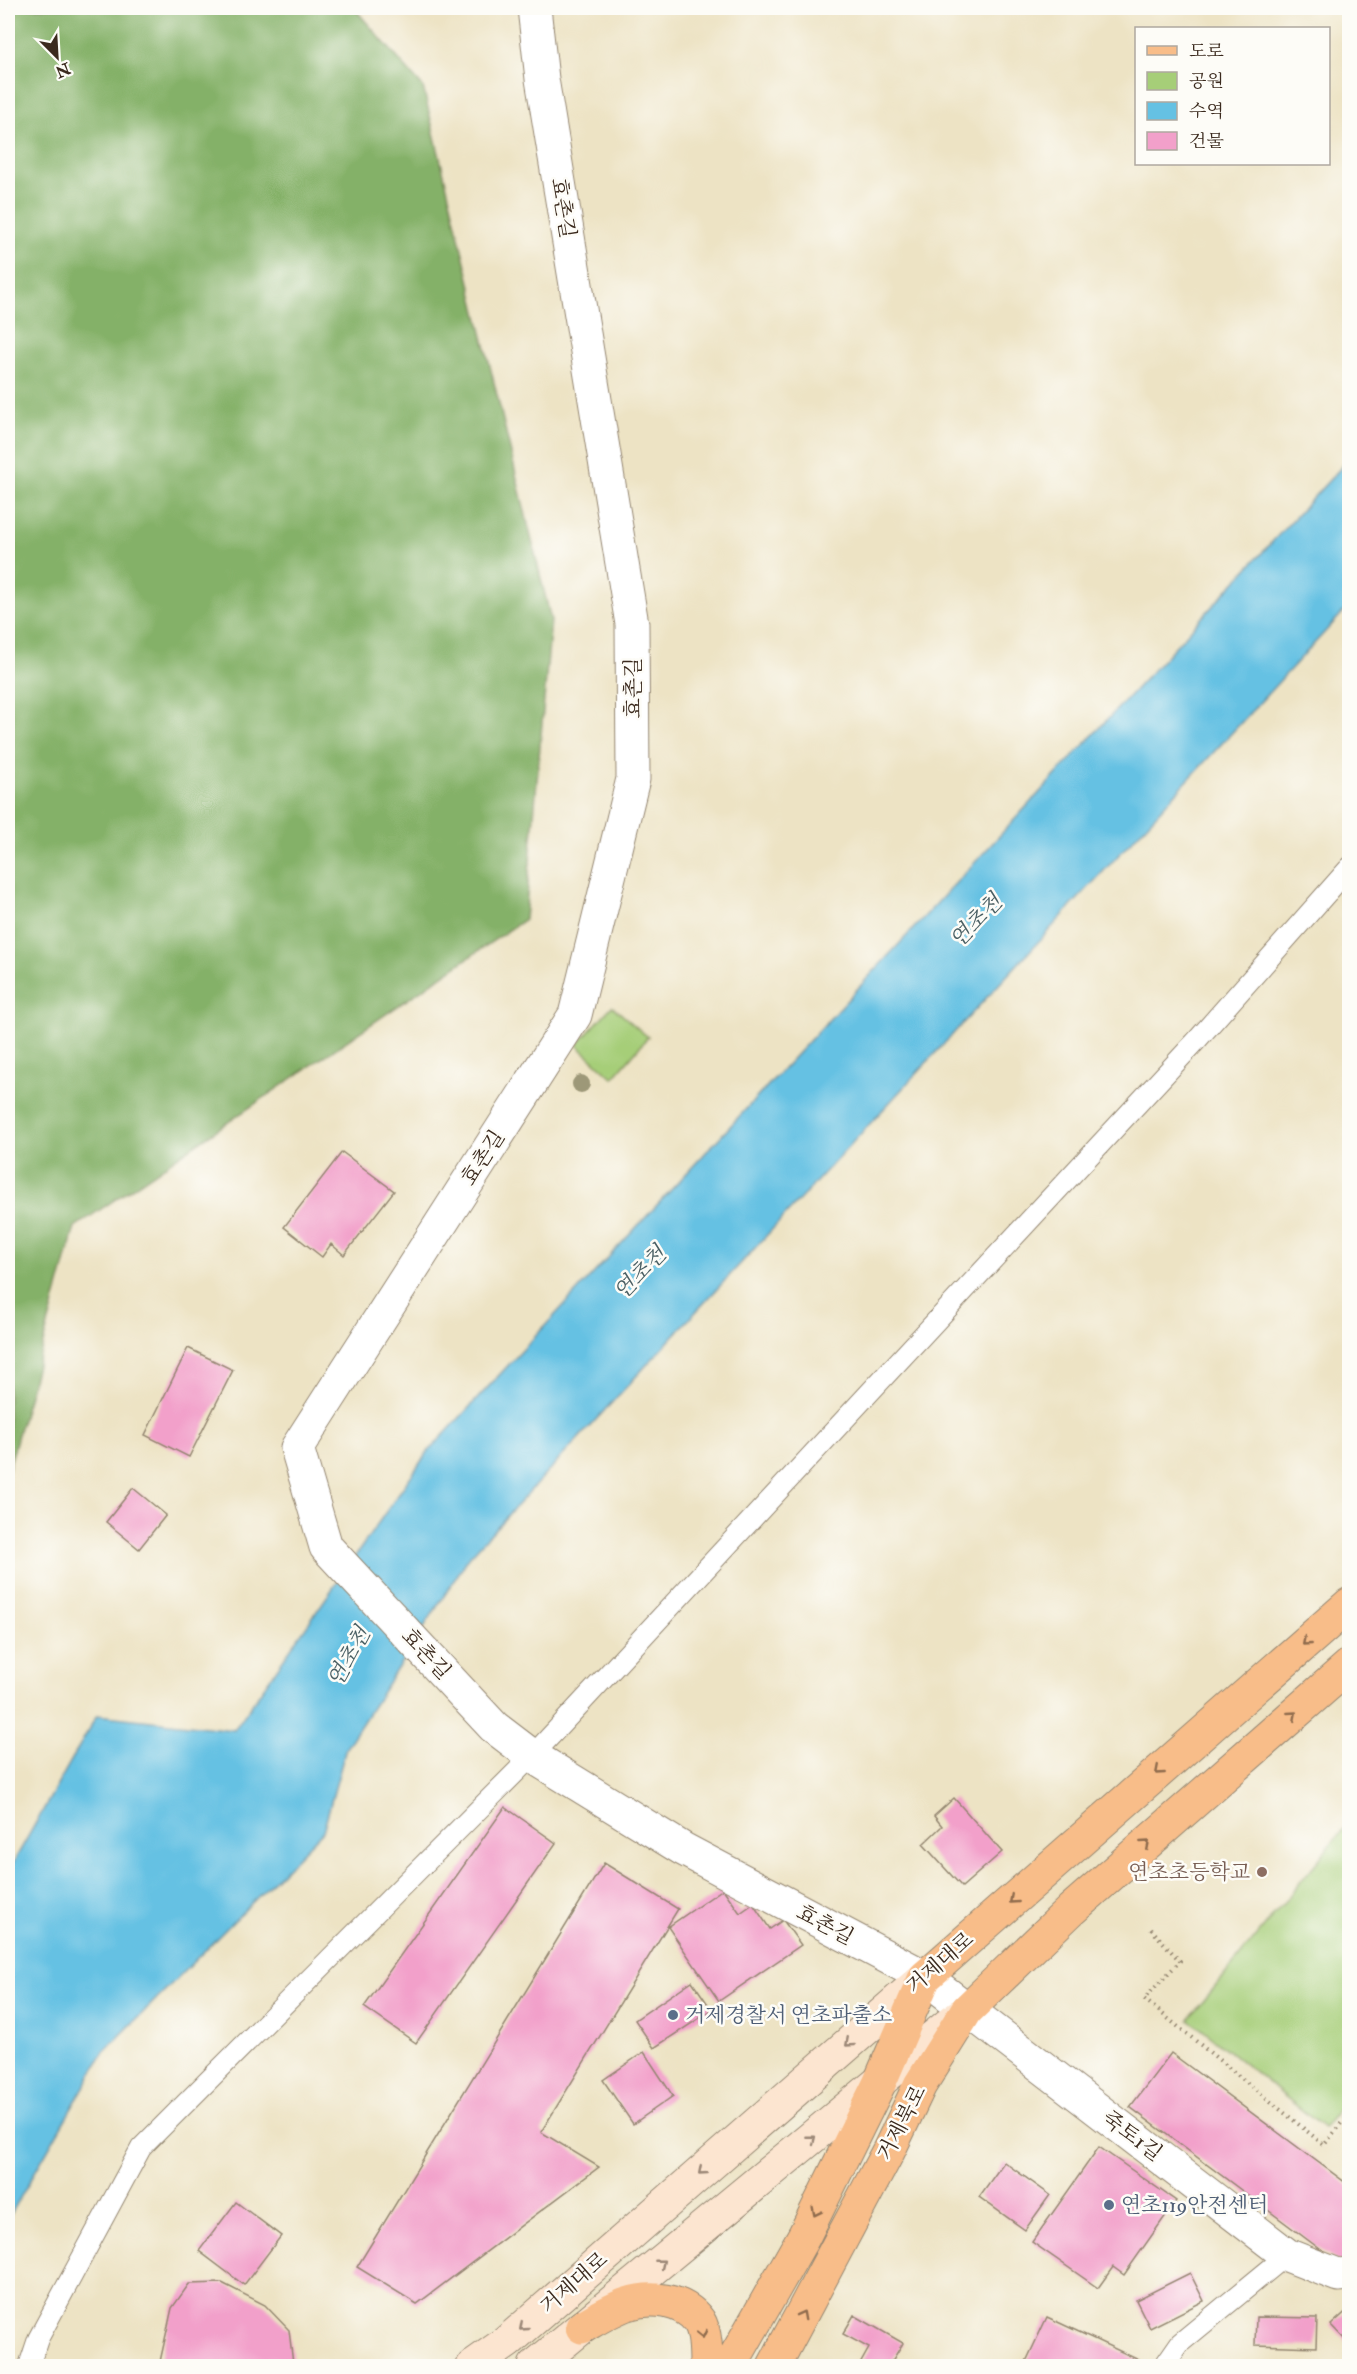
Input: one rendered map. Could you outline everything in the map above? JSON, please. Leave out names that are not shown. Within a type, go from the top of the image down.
[{"type":"main road","name":"거제대로","points":[[473,2367],[507,2342],[1350,1604]]},
{"type":"main road","name":"거제북로","points":[[774,2367],[889,2150],[920,2085],[967,2010],[1071,1910],[1350,1665]]},
{"type":"main road","name":"거제북로","points":[[730,2367],[804,2236],[879,2084],[925,1977]]},
{"type":"main road","name":"거제대로","points":[[534,2367],[967,2010]]},
{"type":"main road","points":[[582,2327],[626,2304],[651,2299],[672,2302],[700,2322],[706,2367]]},
{"type":"street","name":"효촌길","points":[[534,8],[542,79],[632,624],[633,779],[574,1015],[297,1448],[326,1547],[494,1727],[532,1756],[683,1849],[925,1977]]},
{"type":"street","name":"죽토1길","points":[[925,1977],[1287,2255],[1338,2275],[1350,2274]]},
{"type":"lane","points":[[28,2367],[38,2339],[141,2148],[532,1756],[1189,1048],[1350,867]]},
{"type":"lane","points":[[1164,2367],[1180,2343],[1287,2255]]},
{"type":"path","points":[[1151,1929],[1180,1960],[1144,1999],[1324,2145],[1350,2114]]},
{"type":"green space","points":[[8,8],[354,8],[423,87],[551,620],[525,919],[75,1227],[8,1471]]},
{"type":"green space","points":[[612,1006],[648,1037],[613,1078],[577,1045]]},
{"type":"green space","points":[[1349,1822],[1349,2096],[1324,2128],[1189,2019]]},
{"type":"water","name":"연초천","points":[[1349,459],[1349,606],[469,1557],[346,1748],[323,1831],[104,2052],[8,2219],[8,1872],[97,1715],[234,1730],[427,1453]]},
{"type":"building","points":[[342,1152],[394,1191],[344,1255],[331,1244],[322,1257],[284,1227]]},
{"type":"building","points":[[188,1348],[233,1370],[189,1457],[145,1435]]},
{"type":"building","points":[[133,1488],[166,1515],[139,1549],[106,1522]]},
{"type":"building","points":[[954,1798],[1002,1852],[962,1887],[923,1844],[942,1826],[934,1816]]},
{"type":"building","points":[[505,1807],[556,1843],[416,2043],[364,2007]]},
{"type":"building","points":[[604,1863],[678,1909],[541,2132],[599,2167],[417,2304],[357,2267]]},
{"type":"building","points":[[723,1889],[740,1913],[753,1904],[770,1929],[783,1920],[801,1945],[719,2001],[668,1927]]},
{"type":"building","name":"거제경찰서 연초파출소","points":[[692,1981],[712,2010],[654,2048],[635,2020]]},
{"type":"building","points":[[644,2052],[673,2096],[633,2124],[603,2080]]},
{"type":"building","points":[[1171,2053],[1350,2186],[1350,2252],[1340,2264],[1130,2107]]},
{"type":"building","points":[[1099,2147],[1176,2201],[1124,2275],[1113,2267],[1098,2288],[1032,2242]]},
{"type":"building","points":[[1004,2162],[1050,2195],[1025,2230],[979,2197]]},
{"type":"building","points":[[236,2202],[281,2236],[244,2285],[199,2251]]},
{"type":"building","points":[[1190,2273],[1204,2301],[1150,2328],[1136,2300]]},
{"type":"building","points":[[222,2283],[265,2305],[289,2330],[293,2364],[288,2366],[159,2366],[172,2308],[189,2284]]},
{"type":"building","points":[[1350,2308],[1350,2345],[1331,2325]]},
{"type":"building","points":[[854,2315],[903,2343],[889,2366],[859,2366],[869,2348],[843,2334]]},
{"type":"building","points":[[1047,2317],[1139,2360],[1136,2366],[1024,2366]]},
{"type":"building","points":[[1256,2317],[1317,2318],[1316,2347],[1255,2345]]},
{"type":"place","name":"연초초등학교","points":[[1262,1872]]},
{"type":"place","name":"거제경찰서 연초파출소","points":[[673,2015]]},
{"type":"place","name":"연초119안전센터","points":[[1109,2205]]}]
